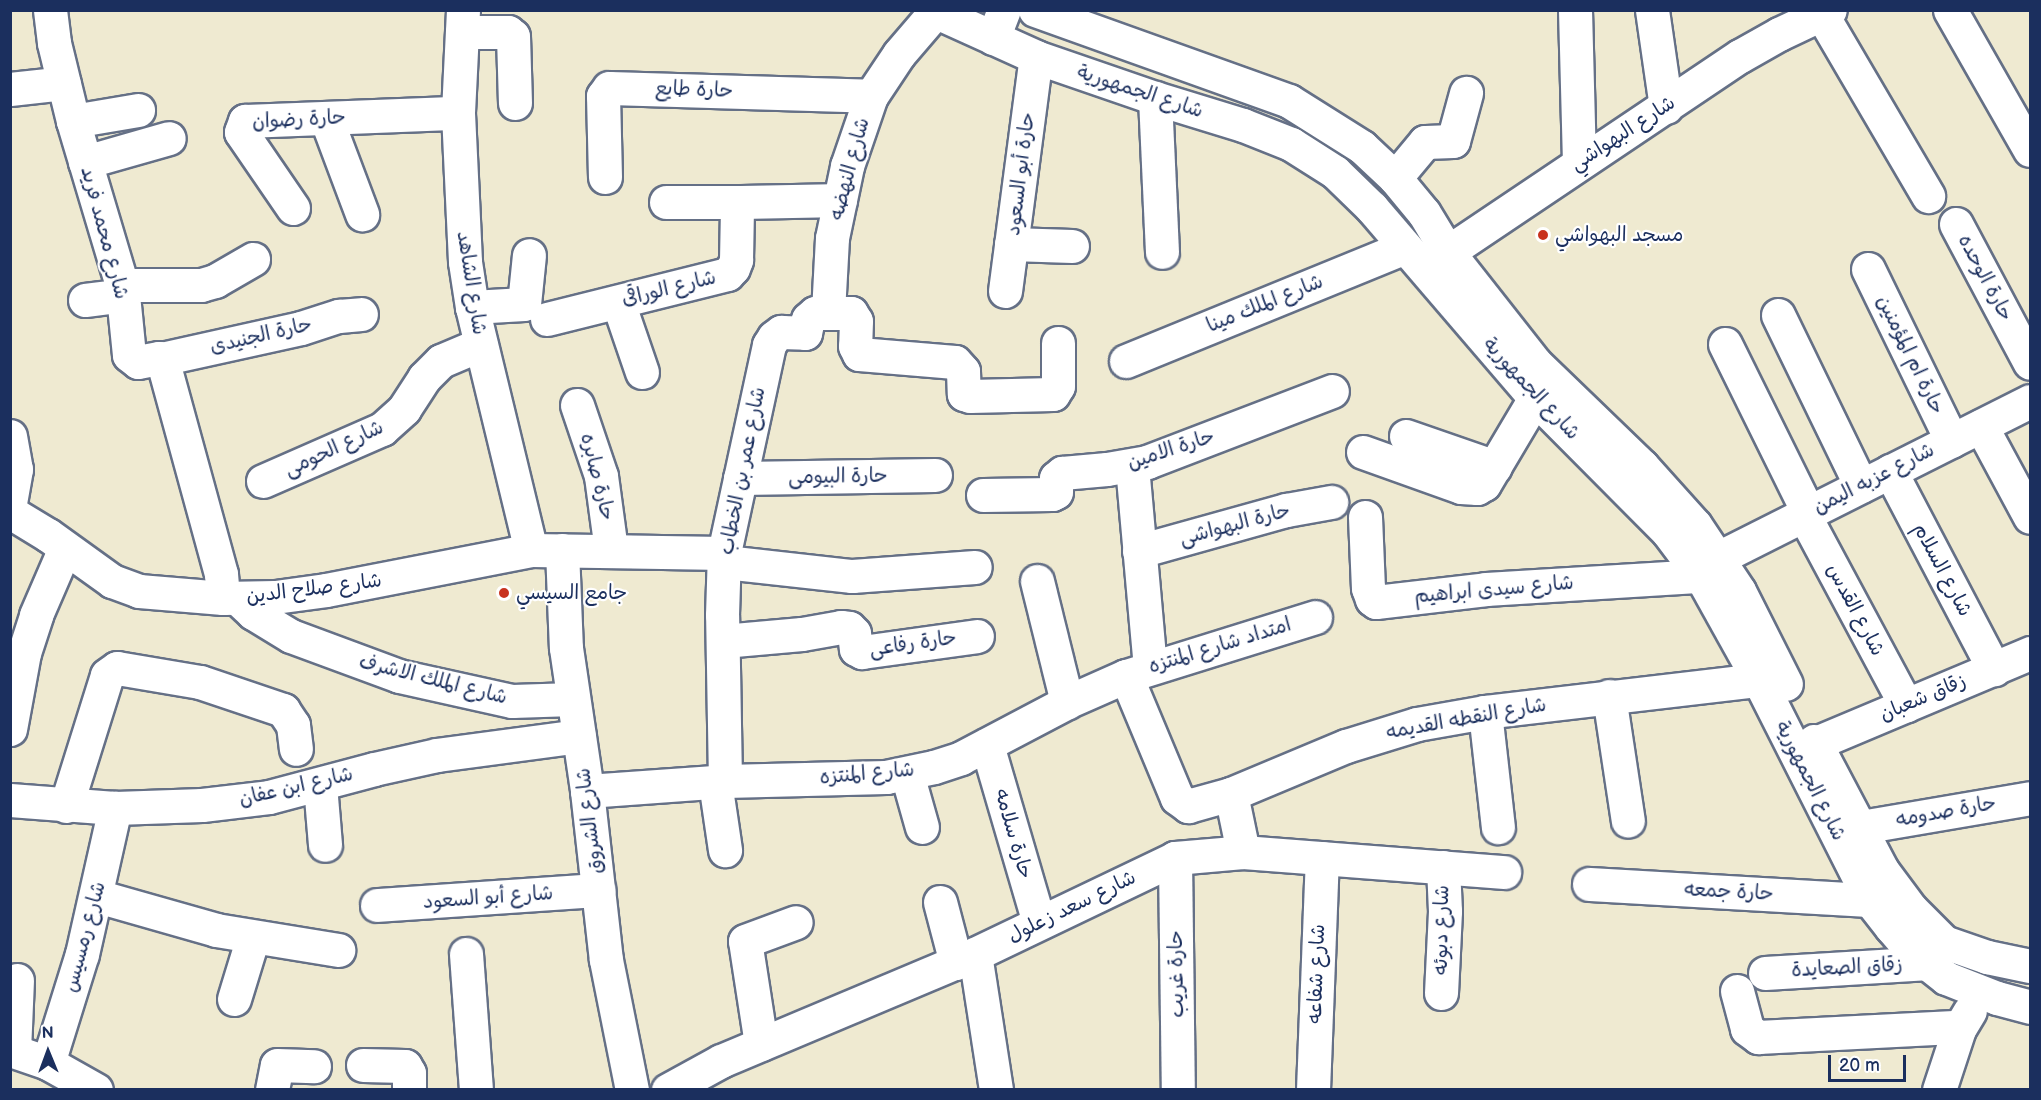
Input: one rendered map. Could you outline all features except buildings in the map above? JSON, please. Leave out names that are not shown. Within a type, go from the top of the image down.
[{"type":"street","name":"شارع محمد فريد","points":[[50,10],[73,121],[123,290],[129,355],[138,362],[161,359]]},
{"type":"street","name":"شارع الجمهورية","points":[[1035,10],[1095,21],[1289,101],[1362,147],[1395,178],[1424,213],[1425,256],[1535,398],[1631,492],[1668,532],[1739,591],[1882,870],[1911,909],[1940,961]]},
{"type":"street","points":[[1575,10],[1579,161]]},
{"type":"street","points":[[1652,10],[1666,107]]},
{"type":"street","points":[[1950,10],[2031,150]]},
{"type":"street","name":"شارع الجمهورية","points":[[933,11],[998,25],[1036,57],[1155,98],[1243,125],[1291,144],[1335,172],[1425,256],[1670,495],[1709,567],[1759,680],[1870,900],[1913,952],[1940,961]]},
{"type":"street","name":"شارع النهضه","points":[[828,312],[832,238],[847,166],[871,96],[899,54],[933,11]]},
{"type":"street","points":[[1826,13],[1928,196]]},
{"type":"street","name":"شارع البهواشي","points":[[1425,256],[1666,107],[1740,56],[1779,34],[1826,13]]},
{"type":"street","points":[[462,21],[508,32],[513,36],[515,103]]},
{"type":"street","name":"شارع الشاهد","points":[[462,21],[458,113],[461,212],[472,307],[481,344],[546,550]]},
{"type":"street","name":"حارة أبو السعود","points":[[1005,291],[1036,57]]},
{"type":"street","points":[[10,89],[64,83]]},
{"type":"street","name":"حارة طايع","points":[[605,177],[603,96],[609,88],[871,96]]},
{"type":"street","points":[[1395,178],[1425,142],[1453,141],[1466,93]]},
{"type":"street","points":[[1155,98],[1162,252]]},
{"type":"street","points":[[73,121],[138,110]]},
{"type":"street","name":"حارة رضوان","points":[[293,208],[241,132],[241,126],[251,119],[458,113]]},
{"type":"street","points":[[326,118],[362,214]]},
{"type":"street","points":[[85,162],[169,138]]},
{"type":"street","points":[[666,202],[840,200]]},
{"type":"street","name":"شارع الوراقى","points":[[547,319],[727,274],[733,268],[736,260],[737,208],[744,201]]},
{"type":"street","name":"حارة الوحده","points":[[1956,224],[2031,363]]},
{"type":"street","points":[[1011,244],[1072,246]]},
{"type":"street","points":[[472,307],[524,304],[530,255]]},
{"type":"street","name":"شارع الملك مينا","points":[[1126,361],[1425,256]]},
{"type":"street","points":[[85,300],[123,290],[201,285],[215,281],[253,259]]},
{"type":"street","name":"حارة ام المؤمنين","points":[[1868,269],[1952,441]]},
{"type":"street","points":[[618,302],[642,372]]},
{"type":"street","points":[[828,312],[851,313],[855,318],[855,346],[859,354],[959,364],[963,370],[963,391],[966,396],[1053,394],[1058,386],[1058,343]]},
{"type":"street","name":"شارع عمر بن الخطاب","points":[[725,850],[720,781],[725,557],[740,478],[769,345],[781,332],[802,333],[807,330],[811,315],[828,312]]},
{"type":"street","name":"حارة الجنيدى","points":[[161,359],[302,328],[339,316],[361,314]]},
{"type":"street","points":[[1778,315],[1861,486]]},
{"type":"street","name":"شارع الحومى","points":[[263,482],[382,429],[404,410],[424,378],[441,361],[481,344]]},
{"type":"street","name":"شارع القدس","points":[[1725,344],[1806,514],[1906,705]]},
{"type":"street","points":[[161,359],[221,574],[230,598]]},
{"type":"street","name":"حارة الامين","points":[[983,495],[1052,494],[1056,492],[1056,478],[1062,473],[1132,466],[1332,391]]},
{"type":"street","points":[[1363,452],[1469,489],[1484,484],[1535,398]]},
{"type":"street","name":"شارع عزبه اليمن","points":[[1709,567],[1806,514],[2031,401]]},
{"type":"street","name":"حارة صابره","points":[[577,405],[601,476],[611,550]]},
{"type":"street","points":[[1981,426],[2031,517]]},
{"type":"street","points":[[10,436],[16,469],[10,504]]},
{"type":"street","points":[[1406,436],[1495,467]]},
{"type":"street","points":[[1132,466],[1139,551],[1138,671]]},
{"type":"street","name":"شارع السلام","points":[[1890,471],[1994,669]]},
{"type":"street","name":"حارة البيومى","points":[[740,478],[935,475]]},
{"type":"street","name":"حارة البهواشى","points":[[1139,551],[1286,510],[1331,502]]},
{"type":"street","name":"شارع صلاح الدين","points":[[10,512],[112,581],[139,591],[230,598],[275,597],[336,588],[546,550]]},
{"type":"street","name":"شارع سيدى ابراهيم","points":[[1365,517],[1368,588],[1372,599],[1376,602],[1709,567]]},
{"type":"street","points":[[10,729],[17,653],[66,548]]},
{"type":"street","points":[[546,550],[611,550],[725,557],[852,576],[975,567]]},
{"type":"street","name":"شارع الشروق","points":[[546,550],[566,648],[587,791],[614,1008],[632,1089]]},
{"type":"street","points":[[1037,581],[1067,702]]},
{"type":"street","name":"شارع الملك الاشرف","points":[[230,598],[291,636],[399,676],[512,701],[573,699]]},
{"type":"street","name":"امتداد شارع المنتزه","points":[[1138,671],[1315,618]]},
{"type":"street","name":"حارة رفاعى","points":[[723,641],[772,637],[841,627],[849,628],[854,633],[856,649],[862,652],[977,636]]},
{"type":"street","name":"زقاق شعبان","points":[[1816,743],[2031,653]]},
{"type":"street","points":[[66,806],[107,675],[117,668],[200,682],[283,710],[293,724],[296,748]]},
{"type":"street","name":"شارع المنتزه","points":[[587,791],[720,781],[865,778],[907,774],[943,764],[987,746],[1067,702],[1138,671]]},
{"type":"street","name":"شارع النقطه القديمه","points":[[1138,671],[1181,803],[1194,806],[1231,794],[1381,734],[1417,724],[1485,712],[1609,696],[1759,680]]},
{"type":"street","points":[[1609,696],[1628,821]]},
{"type":"street","points":[[1485,712],[1498,827]]},
{"type":"street","name":"شارع ابن عفان","points":[[10,800],[115,808],[202,805],[258,799],[374,769],[437,756],[579,736]]},
{"type":"street","name":"حارة سلامه","points":[[987,746],[1039,923]]},
{"type":"street","points":[[907,774],[922,827]]},
{"type":"street","points":[[320,784],[325,845]]},
{"type":"street","points":[[1231,794],[1243,852]]},
{"type":"street","name":"حارة صدومه","points":[[1861,827],[2031,798]]},
{"type":"street","name":"شارع رمسيس","points":[[48,1063],[97,896],[115,808]]},
{"type":"street","name":"شارع سعد زعلول","points":[[668,1089],[721,1061],[966,958],[1175,858],[1243,852],[1504,872]]},
{"type":"street","name":"حارة غريب","points":[[1175,858],[1178,1089]]},
{"type":"street","name":"شارع شفاعه","points":[[1312,1089],[1322,858]]},
{"type":"street","name":"شارع دبوئه","points":[[1441,993],[1445,911],[1443,867]]},
{"type":"street","name":"حارة جمعه","points":[[1589,884],[1870,900]]},
{"type":"street","name":"شارع أبو السعود","points":[[377,905],[598,890]]},
{"type":"street","points":[[97,896],[156,914],[253,937],[338,950]]},
{"type":"street","points":[[940,902],[966,958],[996,1089]]},
{"type":"street","points":[[761,1044],[745,941],[796,922]]},
{"type":"street","points":[[234,999],[253,937]]},
{"type":"street","points":[[466,954],[476,1089]]},
{"type":"street","points":[[1940,961],[1987,957],[2031,966]]},
{"type":"street","points":[[1940,961],[1997,998],[2031,1007]]},
{"type":"street","points":[[1939,1089],[1952,1038],[1953,995],[1940,961]]},
{"type":"street","name":"زقاق الصعايدة","points":[[1765,972],[1940,961]]},
{"type":"street","points":[[17,980],[12,1051],[48,1063],[96,1089]]},
{"type":"street","points":[[1737,991],[1747,1029],[1749,1033],[1758,1036],[1952,1038]]},
{"type":"street","points":[[1952,1038],[1967,1012],[1997,998]]},
{"type":"street","points":[[272,1089],[277,1065],[314,1066]]},
{"type":"street","points":[[363,1065],[407,1067],[409,1089]]},
{"type":"place","name":"مسجد البهواشي","points":[[1543,235]]},
{"type":"place","name":"جامع السيسي","points":[[504,593]]}]
